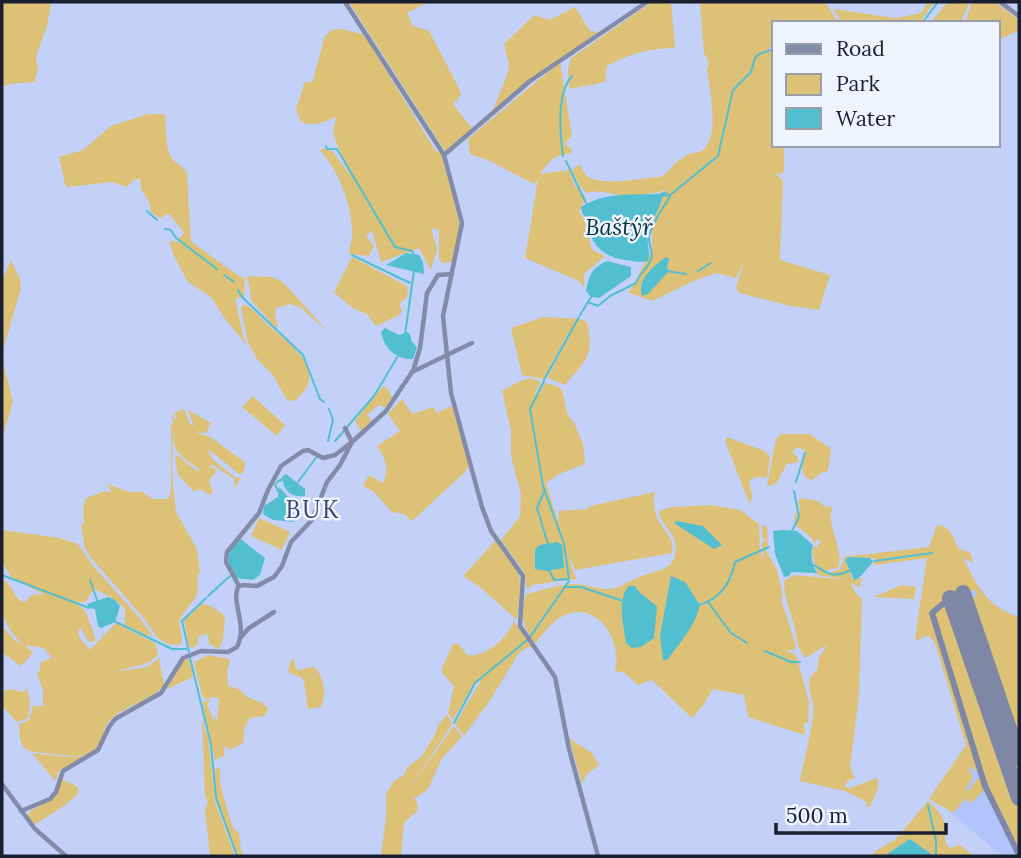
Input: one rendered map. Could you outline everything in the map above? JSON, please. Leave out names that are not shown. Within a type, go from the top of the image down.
[{"type":"street","points":[[345,2],[444,155],[462,223],[443,316],[451,393],[482,507],[496,539],[523,576],[520,626],[551,667],[555,677],[569,749],[598,856]]},
{"type":"street","points":[[444,155],[530,81],[647,2]]},
{"type":"street","points":[[1000,2],[1019,16]]},
{"type":"street","points":[[239,586],[226,562],[227,552],[259,513],[281,466],[303,450],[327,459],[352,442],[386,411],[412,372],[420,348],[427,293],[438,275],[452,274]]},
{"type":"street","points":[[412,372],[472,343]]},
{"type":"street","points":[[345,430],[352,442]]},
{"type":"street","points":[[239,586],[257,586],[269,581],[279,571],[291,542],[312,520],[327,482],[352,442]]},
{"type":"street","points":[[239,586],[235,594],[241,617],[248,629]]},
{"type":"street","points":[[240,637],[274,612]]},
{"type":"street","points":[[21,811],[50,799],[56,792],[62,771],[94,754],[115,719],[161,693],[183,658],[201,651],[231,651],[239,645],[241,617]]},
{"type":"street","points":[[2,784],[35,829],[66,856]]},
{"type":"shaded area","points":[[964,558],[978,595],[1019,618],[1019,856],[1006,856],[996,851],[932,797],[967,745],[928,607],[931,560]]},
{"type":"green space","points":[[2,2],[51,2],[47,26],[36,57],[38,68],[35,82],[2,87]]},
{"type":"green space","points":[[349,2],[429,2],[407,13],[413,26],[429,31],[460,90],[461,95],[453,104],[472,128],[445,151]]},
{"type":"green space","points":[[652,2],[671,2],[675,48],[657,49],[623,58],[607,66],[605,82],[569,89],[568,70],[571,58]]},
{"type":"green space","points":[[700,2],[825,2],[838,21],[772,21],[772,47],[769,47],[769,52],[772,51],[772,147],[784,147],[784,171],[780,175],[772,173],[783,182],[780,260],[830,275],[819,310],[739,293],[736,287],[744,262],[736,278],[716,273],[652,301],[629,293],[652,250],[652,225],[665,190],[633,195],[598,191],[587,193],[572,170],[579,164],[586,176],[603,181],[660,177],[687,155],[700,152],[707,146],[711,136],[712,113],[707,69],[709,63],[704,53]]},
{"type":"green space","points":[[928,2],[937,2],[921,21],[844,21],[833,9],[896,18],[921,13]]},
{"type":"green space","points":[[948,2],[970,2],[961,21],[932,21]]},
{"type":"green space","points":[[972,2],[995,2],[1019,20],[1019,30],[1000,39],[1000,21],[966,21]]},
{"type":"green space","points":[[575,7],[590,31],[598,32],[492,113],[508,72],[504,44],[534,15],[550,20]]},
{"type":"green space","points":[[342,29],[362,34],[370,44],[435,150],[441,153],[460,225],[452,262],[443,263],[439,259],[439,230],[431,228],[437,249],[431,270],[419,248],[381,262],[372,231],[366,236],[374,246],[369,256],[349,254],[352,232],[347,199],[333,167],[320,150],[323,148],[333,152],[350,175],[333,134],[336,117],[319,123],[301,122],[296,109],[305,81],[310,83],[313,80],[325,36],[332,30]]},
{"type":"green space","points":[[560,62],[572,136],[564,144],[571,148],[572,153],[553,159],[540,174],[569,170],[576,188],[578,185],[586,199],[579,211],[586,224],[592,250],[605,256],[584,274],[584,288],[579,281],[525,258],[538,179],[534,184],[490,161],[470,154],[468,139]]},
{"type":"green space","points":[[148,114],[165,114],[169,153],[187,174],[191,241],[245,279],[244,298],[235,298],[248,347],[211,297],[188,282],[169,241],[184,245],[178,239],[183,234],[186,235],[170,215],[163,213],[166,215],[160,218],[151,212],[150,204],[141,189],[140,178],[127,187],[112,182],[68,187],[65,184],[59,157],[83,150],[111,126]]},
{"type":"green space","points":[[352,257],[407,286],[408,296],[399,304],[402,311],[399,315],[376,326],[367,314],[352,308],[334,292]]},
{"type":"green space","points":[[11,260],[21,288],[2,354],[2,281]]},
{"type":"green space","points":[[272,277],[283,282],[329,333],[300,307],[290,304],[276,308],[276,328],[251,300],[246,278]]},
{"type":"green space","points":[[243,304],[253,310],[303,359],[309,380],[305,390],[294,401],[287,400],[273,375],[257,359],[248,342],[241,309]]},
{"type":"green space","points":[[543,317],[581,319],[587,322],[589,351],[583,364],[565,385],[547,378],[574,328],[567,335],[544,379],[522,375],[511,328]]},
{"type":"green space","points":[[2,358],[13,402],[2,439]]},
{"type":"green space","points":[[531,378],[541,382],[535,393],[537,396],[545,383],[562,390],[567,413],[583,444],[585,464],[559,474],[546,483],[558,522],[559,511],[587,509],[590,506],[655,492],[655,513],[670,539],[672,553],[575,570],[569,555],[577,579],[531,585],[527,589],[524,572],[501,540],[520,516],[521,494],[511,456],[511,431],[502,391]]},
{"type":"green space","points":[[383,386],[393,397],[386,408],[379,405],[367,415],[372,421],[361,431],[355,421]]},
{"type":"green space","points":[[253,396],[285,425],[277,436],[242,407]]},
{"type":"green space","points":[[402,399],[412,414],[434,407],[436,413],[452,406],[469,466],[412,521],[404,514],[392,512],[373,491],[363,486],[369,475],[383,483],[386,464],[377,446],[400,431],[388,414]]},
{"type":"green space","points":[[184,409],[190,424],[194,426],[188,411],[211,423],[206,433],[195,432],[210,437],[246,463],[243,473],[239,474],[208,449],[219,465],[236,478],[241,477],[235,488],[234,479],[213,465],[208,466],[217,470],[209,481],[213,492],[210,495],[200,489],[193,491],[178,475],[177,455],[197,471],[200,470],[176,448],[172,415],[178,421],[174,413]]},
{"type":"green space","points":[[171,424],[176,512],[197,549],[200,572],[197,575],[196,596],[179,621],[181,645],[167,644],[158,638],[91,558],[85,548],[81,527],[84,523],[83,508],[86,498],[105,491],[111,493],[108,484],[129,492],[142,492],[153,499],[168,499],[171,491]]},
{"type":"green space","points":[[781,434],[810,434],[831,449],[828,471],[812,480],[806,478],[802,465],[805,452],[796,448],[792,452],[798,457],[798,462],[787,464],[776,484],[767,486],[776,439]]},
{"type":"green space","points":[[727,437],[765,451],[770,457],[767,478],[749,480],[752,496],[750,505],[725,441]]},
{"type":"green space","points":[[802,498],[818,501],[825,507],[832,508],[831,524],[840,561],[838,568],[825,570],[827,573],[839,570],[843,557],[929,547],[937,525],[942,526],[951,533],[959,549],[971,553],[973,563],[963,558],[984,594],[998,607],[1019,618],[1019,745],[969,599],[977,596],[975,590],[967,592],[966,588],[958,591],[1019,769],[1019,852],[1007,829],[1009,823],[1003,823],[988,792],[989,785],[985,783],[932,609],[931,616],[978,770],[977,772],[969,768],[973,777],[966,789],[968,791],[977,779],[981,778],[984,790],[971,803],[965,799],[954,813],[929,799],[966,745],[935,643],[929,636],[918,641],[915,638],[927,558],[875,565],[874,558],[845,558],[852,579],[862,578],[859,588],[851,582],[855,593],[862,599],[859,695],[850,767],[855,778],[845,785],[848,789],[877,778],[878,789],[870,806],[866,807],[867,802],[845,791],[800,781],[813,712],[809,682],[827,645],[805,658],[802,654],[787,602],[784,581],[794,575],[848,580],[818,575],[812,553],[814,546],[816,549],[821,541],[816,539],[815,544],[809,535],[794,524],[795,514],[800,511],[798,502]]},
{"type":"green space","points":[[711,505],[740,510],[759,524],[760,550],[764,560],[762,544],[765,539],[762,538],[762,525],[767,527],[768,546],[765,549],[777,570],[783,596],[781,599],[796,646],[794,650],[786,650],[796,655],[809,701],[808,723],[804,723],[805,735],[748,717],[744,695],[713,689],[692,718],[652,680],[638,685],[623,672],[615,671],[615,647],[611,636],[597,618],[587,613],[575,612],[563,616],[548,628],[535,644],[525,626],[523,610],[526,594],[568,584],[612,589],[665,568],[673,561],[676,548],[659,511],[672,507]]},
{"type":"green space","points":[[259,518],[290,532],[282,550],[251,536]]},
{"type":"green space","points":[[2,530],[59,538],[78,544],[93,566],[153,636],[125,625],[125,609],[115,600],[94,589],[85,602],[75,602],[86,612],[95,637],[95,641],[89,642],[81,628],[78,631],[79,637],[90,650],[116,623],[155,643],[158,655],[148,663],[113,672],[147,667],[159,658],[164,685],[109,721],[97,749],[90,754],[68,756],[30,751],[22,743],[19,724],[29,720],[33,706],[43,706],[43,690],[37,673],[41,662],[52,658],[44,648],[25,645],[33,653],[21,666],[2,652],[2,626],[14,640],[22,644],[4,616],[2,580],[21,601],[25,602],[32,595],[43,594],[12,578],[2,562]]},
{"type":"green space","points":[[496,540],[519,574],[521,592],[517,620],[463,576]]},
{"type":"green space","points":[[902,585],[916,587],[914,599],[873,597]]},
{"type":"green space","points":[[202,604],[211,606],[225,616],[223,639],[219,649],[209,644],[208,634],[199,636],[197,645],[189,647],[184,620]]},
{"type":"green space","points":[[514,621],[532,647],[519,653],[464,736],[455,724],[482,679],[476,681],[453,720],[448,713],[454,686],[442,673],[442,668],[453,644],[459,644],[467,655],[481,654],[495,646],[507,634]]},
{"type":"green space","points":[[208,655],[230,659],[228,686],[239,689],[247,697],[263,703],[269,709],[264,716],[250,718],[245,726],[243,743],[230,750],[223,745],[225,755],[215,760],[202,702],[211,699],[207,704],[214,722],[215,715],[217,722],[219,700],[216,697],[206,699],[202,696],[194,662]]},
{"type":"green space","points":[[293,658],[297,670],[314,667],[320,675],[324,691],[321,707],[308,709],[302,678],[288,672]]},
{"type":"green space","points":[[191,660],[193,677],[167,689],[181,662]]},
{"type":"green space","points":[[27,688],[30,702],[28,718],[17,722],[2,706],[2,692],[9,689],[24,692]]},
{"type":"green space","points":[[447,715],[452,722],[451,726],[409,789],[453,727],[462,737],[442,758],[428,789],[414,799],[418,810],[404,823],[401,856],[381,856],[386,794],[394,781],[404,775],[407,768],[422,756],[433,740],[438,725]]},
{"type":"green space","points":[[202,719],[208,737],[215,802],[235,856],[210,856],[205,810],[208,801],[205,797]]},
{"type":"green space","points":[[569,738],[592,753],[599,765],[586,775],[582,784]]},
{"type":"green space","points":[[32,753],[86,756],[59,771],[55,781]]},
{"type":"green space","points":[[220,768],[220,783],[233,828],[239,833],[244,856],[237,856],[217,803],[214,772]]},
{"type":"green space","points":[[62,779],[78,787],[78,794],[34,825],[28,818],[29,812],[55,797]]},
{"type":"green space","points":[[928,801],[945,822],[947,845],[950,848],[960,845],[973,856],[934,856],[910,839],[885,856],[871,856],[896,839]]},
{"type":"water","name":"Baštýř","points":[[669,193],[663,195],[648,233],[648,261],[636,262],[616,258],[602,251],[593,241],[581,207],[609,197]]},
{"type":"water","points":[[406,253],[419,255],[424,274],[386,265]]},
{"type":"water","points":[[666,257],[669,259],[669,271],[648,294],[642,296],[644,278]]},
{"type":"water","points":[[607,261],[631,267],[631,276],[599,298],[591,297],[586,291],[590,276],[598,266]]},
{"type":"water","points":[[385,328],[399,335],[407,332],[410,334],[417,347],[413,359],[396,355],[388,348],[381,332]]},
{"type":"water","points":[[286,474],[305,489],[305,496],[296,496],[286,490],[282,477]]},
{"type":"water","points":[[279,487],[293,502],[294,522],[273,520],[263,514],[264,506],[278,497]]},
{"type":"water","points":[[677,521],[703,526],[722,545],[714,549],[674,523]]},
{"type":"water","points":[[773,531],[797,531],[813,545],[812,560],[817,573],[791,572],[784,577],[775,554]]},
{"type":"water","points":[[239,538],[265,558],[260,575],[253,580],[236,578],[230,566],[229,553]]},
{"type":"water","points":[[557,542],[562,545],[564,568],[546,571],[535,569],[535,549],[540,545]]},
{"type":"water","points":[[848,557],[870,558],[873,562],[854,580],[845,560]]},
{"type":"water","points":[[671,576],[685,582],[700,605],[687,634],[667,660],[663,660],[660,636]]},
{"type":"water","points":[[629,586],[635,586],[657,607],[654,638],[641,647],[632,648],[626,643],[622,605]]},
{"type":"water","points":[[108,597],[120,606],[115,622],[101,628],[98,626],[95,609],[89,608],[87,604]]},
{"type":"water","points":[[910,839],[934,856],[884,856]]},
{"type":"waterway","points":[[924,21],[938,2]]},
{"type":"waterway","points":[[660,196],[670,195],[718,156],[733,90],[751,72],[755,58],[772,50]]},
{"type":"waterway","points":[[563,156],[561,103],[572,76]]},
{"type":"waterway","points":[[326,146],[327,149],[337,149],[395,247],[412,251],[414,255]]},
{"type":"waterway","points":[[566,161],[586,203]]},
{"type":"waterway","points":[[588,302],[598,306],[610,296],[636,283],[651,259],[649,237],[670,196]]},
{"type":"waterway","points":[[147,211],[157,220]]},
{"type":"waterway","points":[[165,229],[171,230],[176,238],[217,269]]},
{"type":"waterway","points":[[352,255],[410,283]]},
{"type":"waterway","points":[[698,271],[711,263]]},
{"type":"waterway","points":[[405,335],[414,271]]},
{"type":"waterway","points":[[667,271],[686,274]]},
{"type":"waterway","points":[[224,275],[234,282]]},
{"type":"waterway","points":[[238,290],[242,297],[303,355],[320,399],[324,402]]},
{"type":"waterway","points":[[580,315],[591,297]]},
{"type":"waterway","points":[[544,380],[579,317]]},
{"type":"waterway","points":[[335,441],[374,396],[398,356]]},
{"type":"waterway","points":[[544,381],[530,409],[543,486],[564,544],[569,579],[554,580],[549,570]]},
{"type":"waterway","points":[[328,441],[333,420],[329,409]]},
{"type":"waterway","points":[[796,482],[805,453]]},
{"type":"waterway","points":[[298,482],[318,455]]},
{"type":"waterway","points":[[278,491],[275,485],[283,479]]},
{"type":"waterway","points":[[545,490],[537,508],[548,544]]},
{"type":"waterway","points":[[792,531],[799,517],[794,491]]},
{"type":"waterway","points":[[699,605],[719,594],[731,576],[735,562],[769,547]]},
{"type":"waterway","points":[[874,561],[932,553]]},
{"type":"waterway","points":[[811,564],[836,575],[849,571]]},
{"type":"waterway","points":[[2,575],[89,608]]},
{"type":"waterway","points":[[208,596],[230,576]]},
{"type":"waterway","points":[[90,580],[98,603]]},
{"type":"waterway","points":[[530,637],[569,581]]},
{"type":"waterway","points":[[565,587],[581,587],[623,601]]},
{"type":"waterway","points":[[189,652],[182,621],[206,598]]},
{"type":"waterway","points":[[708,602],[731,633],[747,643]]},
{"type":"waterway","points":[[114,621],[172,649],[188,649]]},
{"type":"waterway","points":[[454,723],[475,683],[527,640]]},
{"type":"waterway","points":[[765,651],[791,662],[800,662]]},
{"type":"waterway","points":[[190,658],[211,745],[216,798],[237,856]]},
{"type":"waterway","points":[[928,805],[936,841],[936,856]]},
{"type":"taxiway","points":[[963,593],[950,598],[932,613],[985,786],[1019,855]]},
{"type":"runway","points":[[963,593],[1019,758]]},
{"type":"runway","points":[[950,598],[1019,798]]},
{"type":"district","name":"BUK","points":[[313,509]]}]
